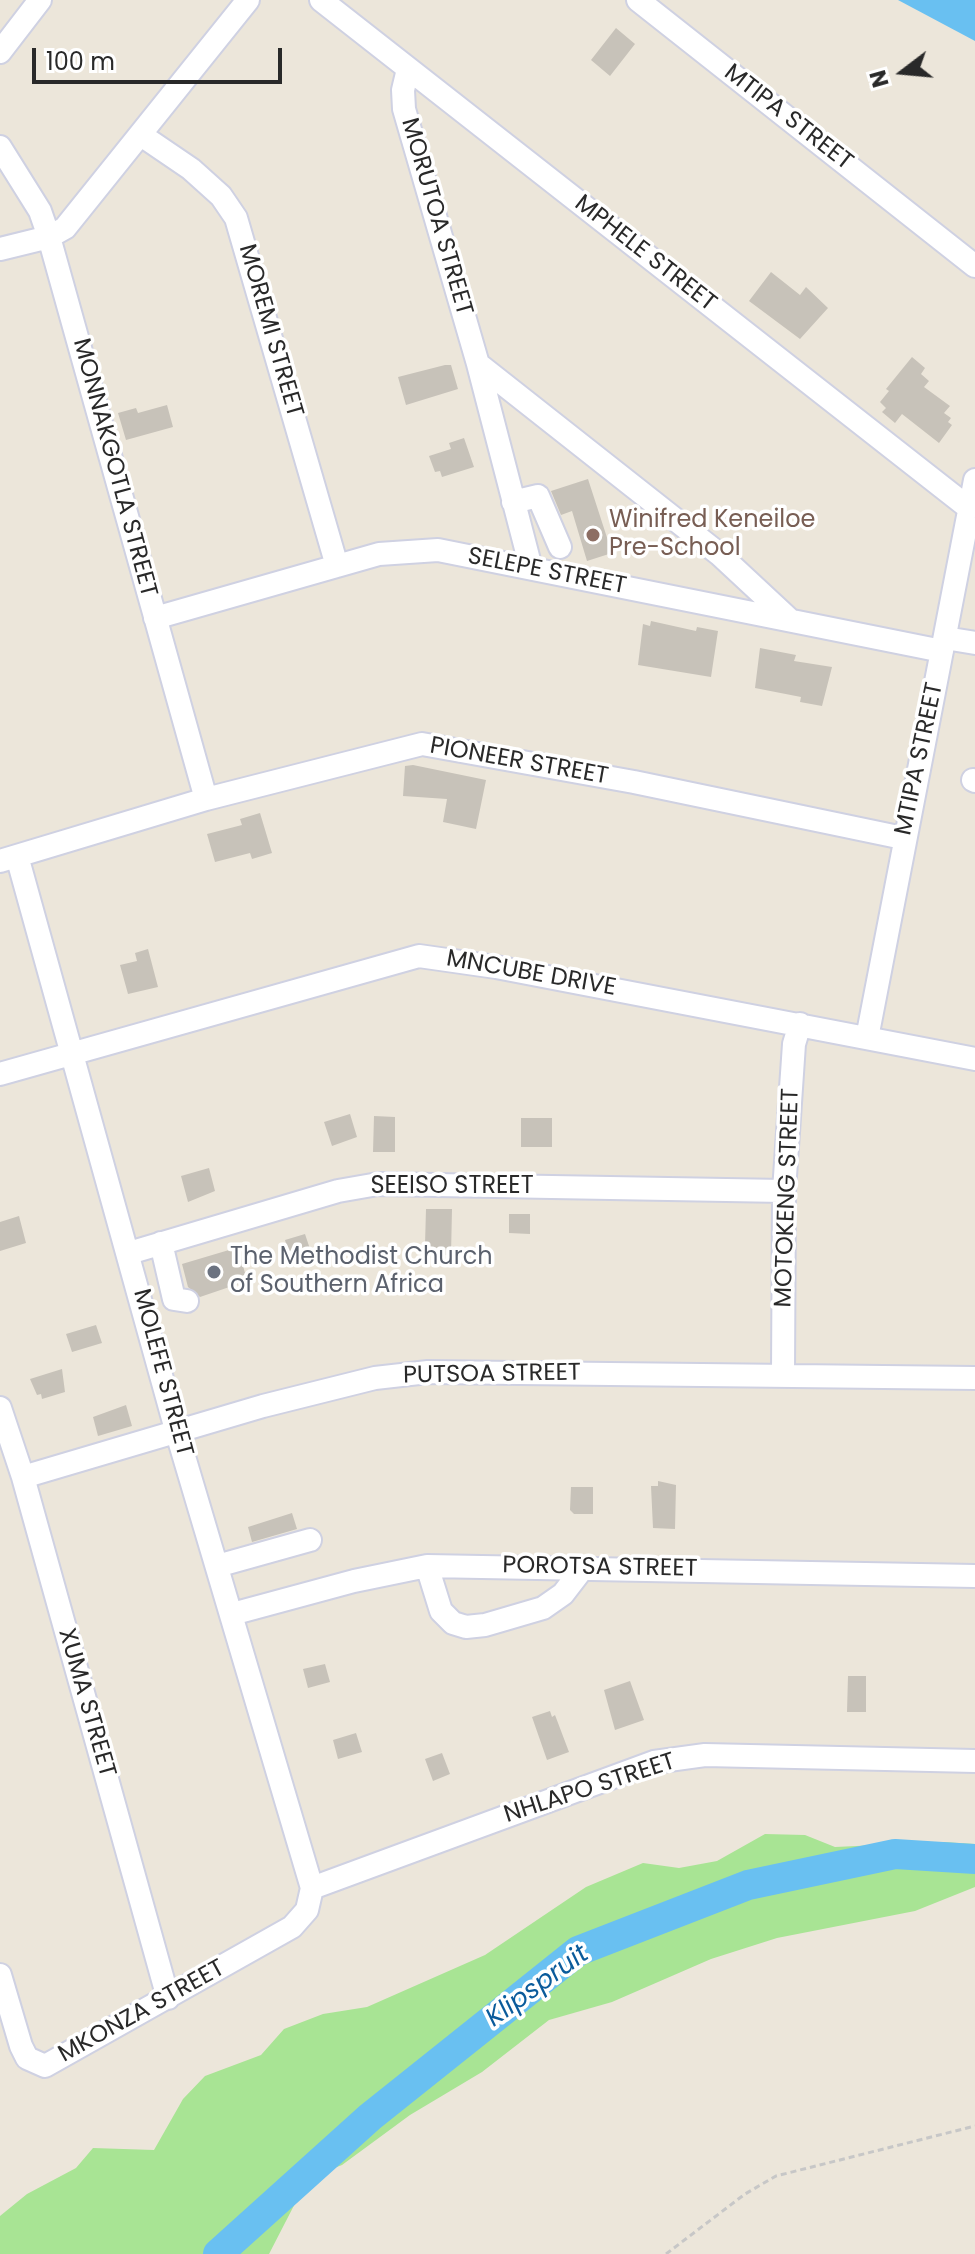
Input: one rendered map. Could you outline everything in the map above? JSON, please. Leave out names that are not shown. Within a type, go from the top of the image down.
[{"type":"street","points":[[0,52],[40,0]]},
{"type":"street","points":[[0,249],[49,237],[65,228],[248,0]]},
{"type":"street","name":"MPHELE STREET","points":[[321,0],[969,508]]},
{"type":"street","name":"MTIPA STREET","points":[[638,0],[975,266]]},
{"type":"street","name":"MORUTOA STREET","points":[[408,69],[403,90],[404,109],[478,364],[531,568]]},
{"type":"street","name":"MOREMI STREET","points":[[141,135],[191,169],[221,196],[236,218],[337,566]]},
{"type":"street","name":"MONNAKGOTLA STREET","points":[[0,147],[40,211],[49,237],[206,799]]},
{"type":"street","points":[[478,364],[719,554],[790,620]]},
{"type":"street","name":"MTIPA STREET","points":[[867,1038],[903,838],[943,645],[966,572],[969,508],[975,480]]},
{"type":"street","points":[[513,502],[538,496],[560,547]]},
{"type":"street","name":"SELEPE STREET","points":[[155,618],[337,566],[410,549],[438,550],[790,620],[943,645],[975,643]]},
{"type":"street","name":"PIONEER STREET","points":[[8,859],[206,799],[422,744],[634,782],[903,838]]},
{"type":"street","name":"MOLEFE STREET","points":[[8,859],[74,1053],[177,1433],[312,1888]]},
{"type":"street","name":"MNCUBE DRIVE","points":[[0,1074],[419,956],[444,957],[975,1059]]},
{"type":"street","name":"MOTOKENG STREET","points":[[783,1373],[784,1191],[794,1044],[800,1024]]},
{"type":"street","name":"SEEISO STREET","points":[[129,1253],[338,1191],[378,1184],[784,1191]]},
{"type":"street","points":[[161,1243],[174,1299],[187,1301]]},
{"type":"street","name":"PUTSOA STREET","points":[[23,1477],[263,1406],[375,1378],[428,1372],[783,1373],[975,1378]]},
{"type":"street","name":"XUMA STREET","points":[[1,1414],[23,1477],[168,1998]]},
{"type":"street","points":[[217,1566],[310,1540]]},
{"type":"street","points":[[427,1566],[441,1611],[453,1623],[466,1627],[543,1608],[563,1594],[583,1568]]},
{"type":"street","name":"POROTSA STREET","points":[[232,1614],[367,1577],[427,1566],[975,1576]]},
{"type":"street","name":"NHLAPO STREET","points":[[312,1888],[654,1762],[705,1755],[975,1761]]},
{"type":"street","name":"MKONZA STREET","points":[[0,1975],[21,2046],[36,2065],[55,2062],[292,1927],[307,1910],[312,1888]]},
{"type":"path","points":[[666,2254],[745,2194],[776,2176],[975,2126]]},
{"type":"green space","points":[[765,1834],[805,1835],[835,1847],[943,1842],[975,1844],[975,1887],[915,1911],[777,1938],[711,1959],[612,2002],[549,2020],[482,2072],[410,2115],[342,2165],[316,2175],[303,2188],[269,2254],[0,2254],[0,2216],[27,2194],[76,2168],[93,2148],[154,2150],[183,2099],[205,2076],[261,2055],[284,2029],[323,2014],[367,2007],[485,1955],[586,1887],[643,1863],[679,1868],[717,1861]]},
{"type":"water","points":[[898,0],[975,0],[975,41]]},
{"type":"building","points":[[616,28],[635,44],[610,76],[591,60]]},
{"type":"building","points":[[771,272],[800,295],[806,287],[828,308],[800,339],[749,301]]},
{"type":"building","points":[[912,357],[925,368],[921,374],[929,381],[924,387],[950,406],[944,413],[951,418],[948,422],[952,425],[939,443],[902,414],[895,423],[882,412],[886,408],[880,402],[889,391],[886,389]]},
{"type":"building","points":[[451,365],[458,389],[406,405],[398,377]]},
{"type":"building","points":[[167,405],[173,427],[126,440],[118,413],[136,408],[138,413]]},
{"type":"building","points":[[464,438],[474,467],[442,477],[440,471],[435,472],[429,456],[451,449],[449,443]]},
{"type":"building","name":"Winifred Keneiloe Pre-School","points":[[588,479],[612,553],[587,561],[572,511],[561,515],[551,491]]},
{"type":"building","points":[[651,621],[696,631],[697,627],[718,631],[711,677],[638,665],[643,624],[650,626]]},
{"type":"building","points":[[760,648],[796,655],[794,661],[832,667],[822,706],[800,702],[801,697],[755,688]]},
{"type":"building","points":[[405,766],[486,780],[476,829],[443,822],[447,799],[403,796]]},
{"type":"building","points":[[260,813],[272,853],[252,859],[250,853],[215,862],[207,834],[242,825],[240,819]]},
{"type":"building","points":[[148,949],[158,987],[128,994],[120,965],[137,961],[135,953]]},
{"type":"building","points":[[350,1114],[357,1137],[332,1146],[324,1122]]},
{"type":"building","points":[[374,1116],[395,1117],[395,1152],[373,1152]]},
{"type":"building","points":[[521,1118],[552,1118],[552,1147],[521,1147]]},
{"type":"building","points":[[209,1168],[215,1191],[188,1202],[181,1176]]},
{"type":"building","points":[[426,1209],[452,1209],[451,1255],[429,1255],[429,1245],[425,1245]]},
{"type":"building","points":[[509,1214],[530,1214],[530,1234],[509,1233]]},
{"type":"building","points":[[19,1216],[26,1243],[0,1251],[0,1222]]},
{"type":"building","points":[[305,1234],[311,1252],[290,1258],[285,1240]]},
{"type":"building","name":"The Methodist Church of Southern Africa","points":[[239,1250],[247,1281],[200,1297],[188,1287],[182,1264]]},
{"type":"building","points":[[96,1325],[102,1343],[72,1352],[66,1334]]},
{"type":"building","points":[[62,1369],[65,1392],[42,1399],[41,1394],[37,1395],[30,1379]]},
{"type":"building","points":[[126,1405],[132,1426],[98,1436],[93,1417]]},
{"type":"building","points":[[658,1481],[676,1485],[675,1529],[653,1528],[651,1486],[658,1486]]},
{"type":"building","points":[[571,1487],[593,1487],[593,1514],[574,1514],[570,1510]]},
{"type":"building","points":[[292,1513],[297,1529],[252,1542],[248,1527]]},
{"type":"building","points":[[325,1664],[330,1682],[308,1688],[303,1669]]},
{"type":"building","points":[[848,1676],[866,1676],[866,1712],[847,1712]]},
{"type":"building","points":[[630,1681],[644,1720],[615,1730],[604,1690]]},
{"type":"building","points":[[550,1711],[552,1717],[555,1715],[569,1752],[547,1760],[532,1717]]},
{"type":"building","points":[[356,1733],[362,1752],[338,1759],[333,1740]]},
{"type":"building","points":[[442,1753],[450,1774],[433,1781],[425,1759]]},
{"type":"waterway","name":"Klipspruit","points":[[218,2254],[370,2117],[578,1951],[748,1885],[895,1854],[975,1859]]},
{"type":"place","name":"Winifred Keneiloe Pre-School","points":[[593,535]]},
{"type":"place","name":"The Methodist Church of Southern Africa","points":[[214,1272]]}]
